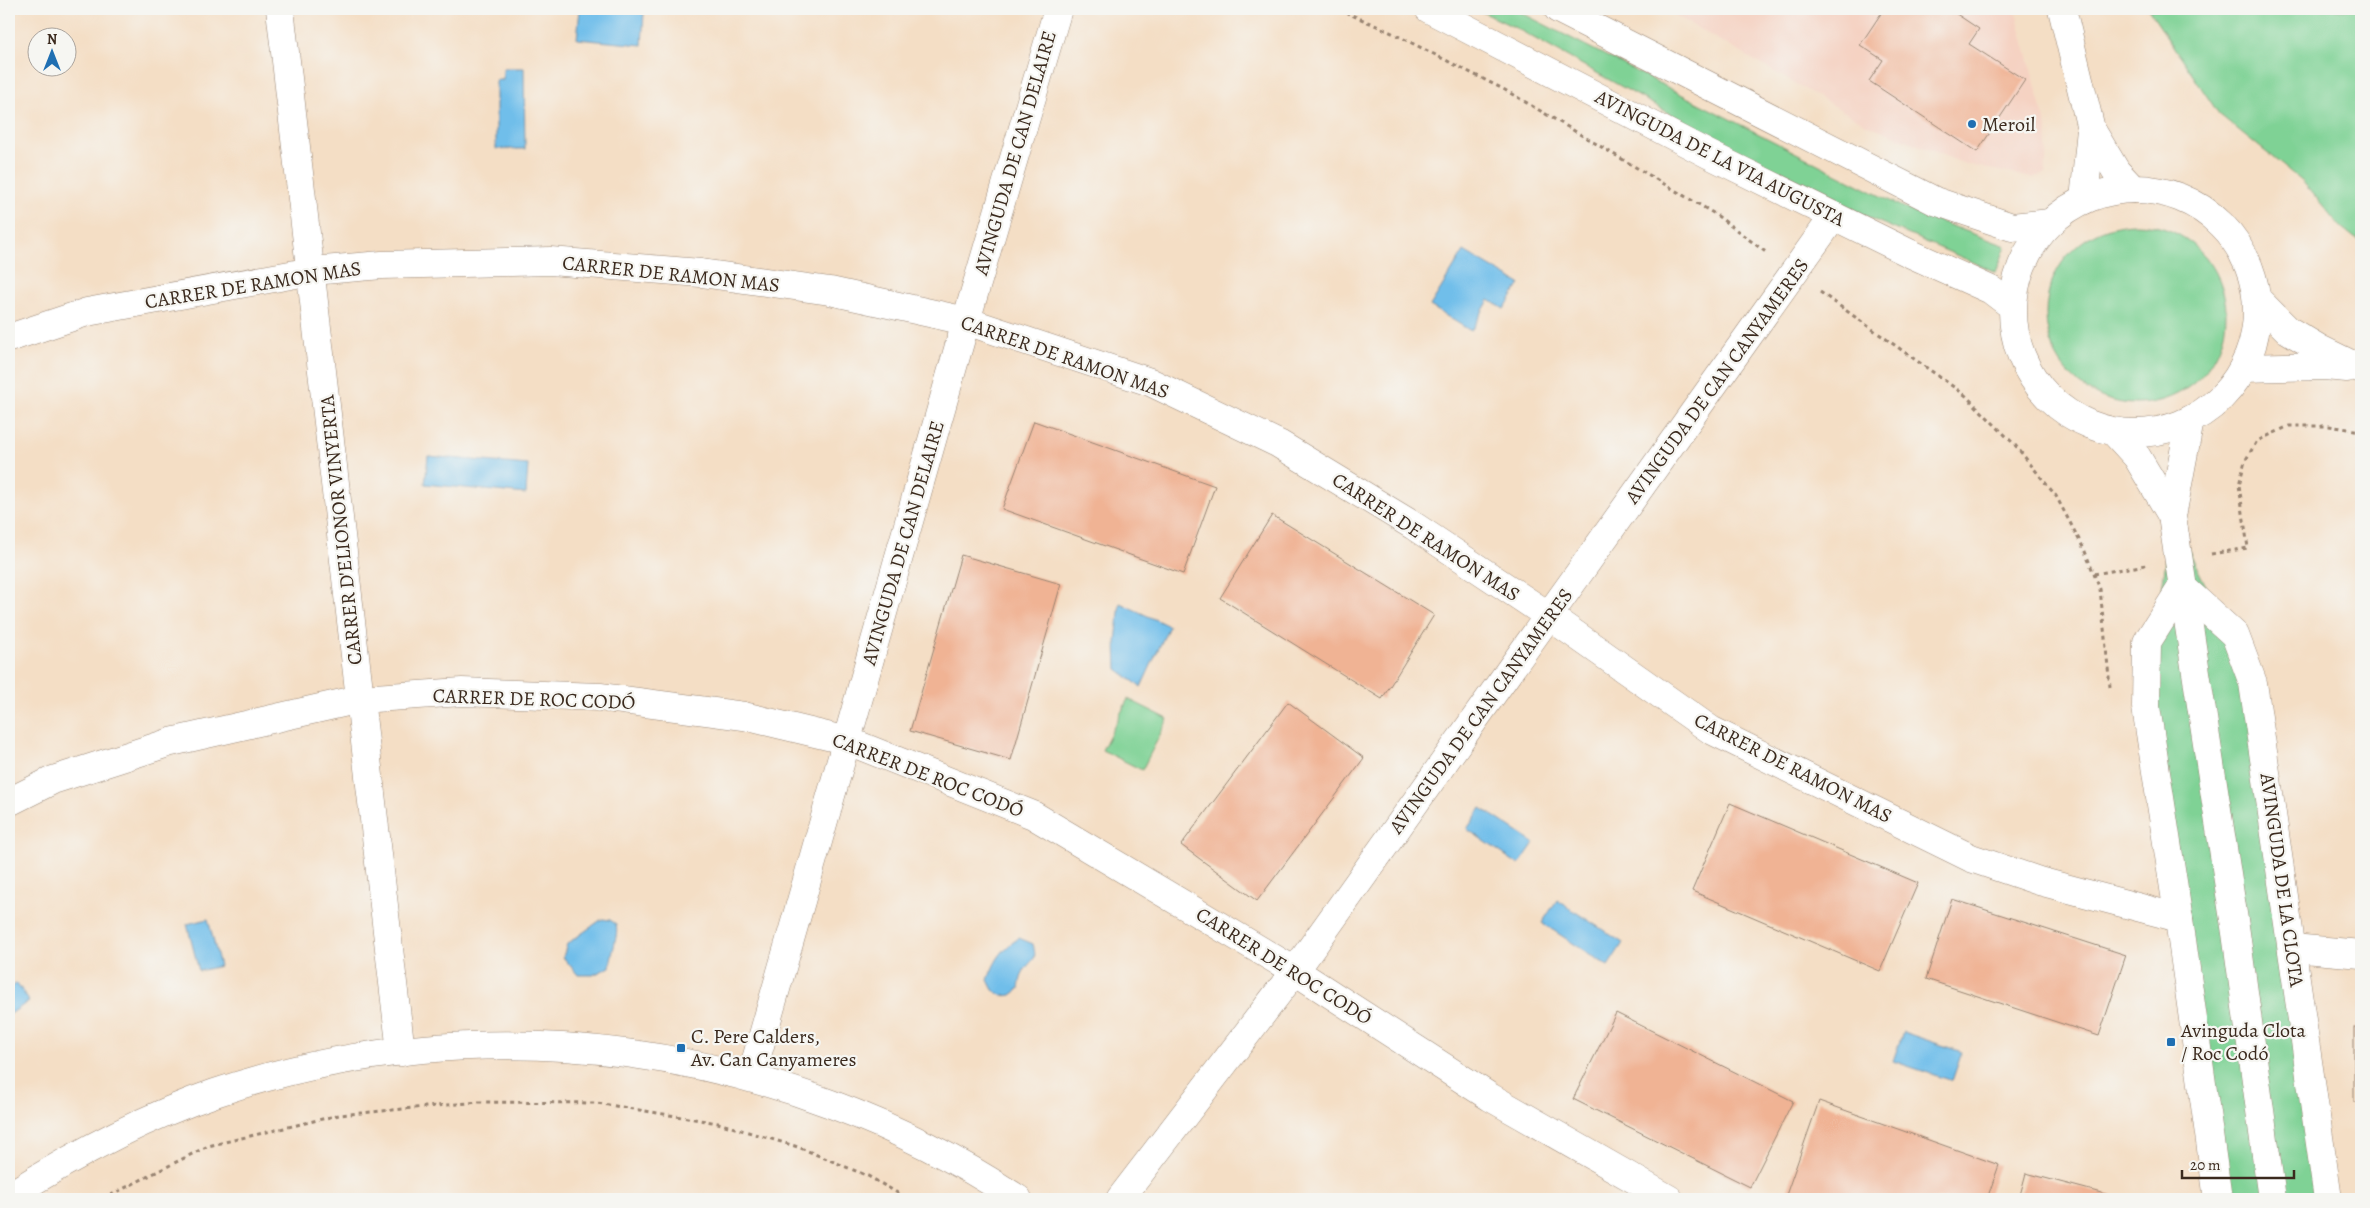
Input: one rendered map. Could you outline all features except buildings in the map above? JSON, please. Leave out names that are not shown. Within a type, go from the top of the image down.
[{"type":"street","name":"CARRER D'ELIONOR VINYERTA","points":[[280,9],[401,1052]]},
{"type":"street","name":"AVINGUDA DE CAN DELAIRE","points":[[751,1077],[966,321],[1058,9]]},
{"type":"street","name":"AVINGUDA DE LA VIA AUGUSTA","points":[[1429,9],[1708,154],[1991,290],[2012,306]]},
{"type":"street","points":[[1558,9],[1935,201],[2012,227],[2050,223]]},
{"type":"street","points":[[2062,9],[2091,129],[2116,170],[2133,189]]},
{"type":"street","points":[[2084,200],[2091,129]]},
{"type":"street","points":[[2133,189],[2157,191],[2180,198],[2212,216],[2243,253],[2252,276],[2257,300],[2254,342],[2243,368],[2232,386],[2217,402],[2190,420],[2158,432],[2114,432],[2076,418],[2044,394],[2022,359],[2014,333],[2012,306],[2022,262],[2034,241],[2050,223],[2066,210],[2084,200],[2108,192],[2133,189]]},
{"type":"street","name":"AVINGUDA DE CAN CANYAMERES","points":[[1120,1199],[1295,971],[1834,216]]},
{"type":"street","name":"CARRER DE RAMON MAS","points":[[9,338],[87,312],[312,272],[382,265],[550,262],[682,271],[830,291],[966,321],[1150,382],[1279,444],[1414,526],[1549,616],[1711,730],[1971,858],[2048,883],[2179,918]]},
{"type":"street","points":[[2257,300],[2288,330],[2320,349],[2361,369]]},
{"type":"street","points":[[2243,368],[2324,366],[2361,369]]},
{"type":"street","points":[[2190,420],[2172,516],[2234,923],[2272,1199]]},
{"type":"street","points":[[2114,432],[2137,457],[2172,516]]},
{"type":"street","points":[[2182,587],[2147,642],[2146,707],[2179,918],[2218,1199]]},
{"type":"street","name":"AVINGUDA DE LA CLOTA","points":[[2182,587],[2235,634],[2253,683],[2328,1199]]},
{"type":"street","name":"CARRER DE ROC CODÓ","points":[[9,802],[53,780],[172,742],[360,699],[462,692],[600,698],[744,716],[848,741],[1033,815],[1295,971],[1490,1097],[1662,1197]]},
{"type":"street","points":[[2292,948],[2361,954]]},
{"type":"street","points":[[9,1196],[55,1167],[116,1135],[214,1094],[274,1075],[340,1061],[401,1052],[520,1044],[591,1048],[650,1055],[751,1077],[841,1107],[894,1130],[1018,1199]]},
{"type":"path","points":[[1338,9],[1386,30],[1522,100],[1715,214],[1965,395],[2015,445],[2056,496],[2084,549],[2094,574],[2248,548],[2239,485],[2245,461],[2257,441],[2289,426],[2329,426],[2361,430]]},
{"type":"path","points":[[103,1199],[208,1146],[339,1115],[479,1102],[597,1103],[718,1124],[798,1147],[868,1176],[908,1199]]},
{"type":"shaded area","points":[[1664,9],[2015,9],[2048,132],[2045,174],[2033,178],[1965,164],[1866,124]]},
{"type":"green space","points":[[1476,9],[1514,9],[1906,209],[2006,246],[1996,272],[1879,222],[1779,174],[1514,27]]},
{"type":"green space","points":[[2148,9],[2361,9],[2361,243],[2341,227],[2303,182],[2219,114]]},
{"type":"green space","points":[[2136,224],[2154,226],[2170,231],[2186,239],[2205,257],[2211,264],[2222,288],[2226,314],[2224,332],[2219,348],[2211,364],[2193,383],[2186,389],[2162,400],[2136,404],[2118,402],[2102,397],[2086,389],[2067,371],[2061,364],[2050,340],[2046,314],[2048,296],[2053,280],[2061,264],[2079,245],[2086,239],[2110,228]]},
{"type":"green space","points":[[2172,516],[2253,683],[2328,1199],[2216,1199],[2146,707]]},
{"type":"green space","points":[[1128,699],[1168,719],[1142,770],[1102,750]]},
{"type":"water","points":[[580,9],[644,12],[642,45],[577,39]]},
{"type":"water","points":[[503,68],[524,68],[525,149],[496,149],[496,80],[503,80]]},
{"type":"water","points":[[1464,251],[1520,284],[1504,309],[1489,300],[1471,331],[1430,306]]},
{"type":"water","points":[[428,456],[528,465],[526,494],[425,484]]},
{"type":"water","points":[[1120,603],[1169,626],[1141,687],[1117,669],[1116,643]]},
{"type":"water","points":[[1481,808],[1534,843],[1519,865],[1467,829]]},
{"type":"water","points":[[1557,900],[1623,943],[1608,966],[1542,923]]},
{"type":"water","points":[[208,919],[220,966],[199,971],[187,924]]},
{"type":"water","points":[[602,919],[610,920],[616,924],[617,928],[610,967],[593,975],[578,975],[563,957],[567,944]]},
{"type":"water","points":[[1019,938],[1033,944],[1035,956],[1023,973],[1019,989],[1011,995],[1003,996],[993,990],[988,980],[999,956]]},
{"type":"water","points":[[17,983],[29,1001],[9,1015],[9,989]]},
{"type":"water","points":[[1903,1032],[1962,1052],[1952,1081],[1893,1061]]},
{"type":"place","name":"Meroil","points":[[1972,124]]},
{"type":"place","name":"Avinguda Clota / Roc Codó","points":[[2171,1042]]},
{"type":"place","name":"C. Pere Calders, Av. Can Canyameres","points":[[681,1048]]}]
